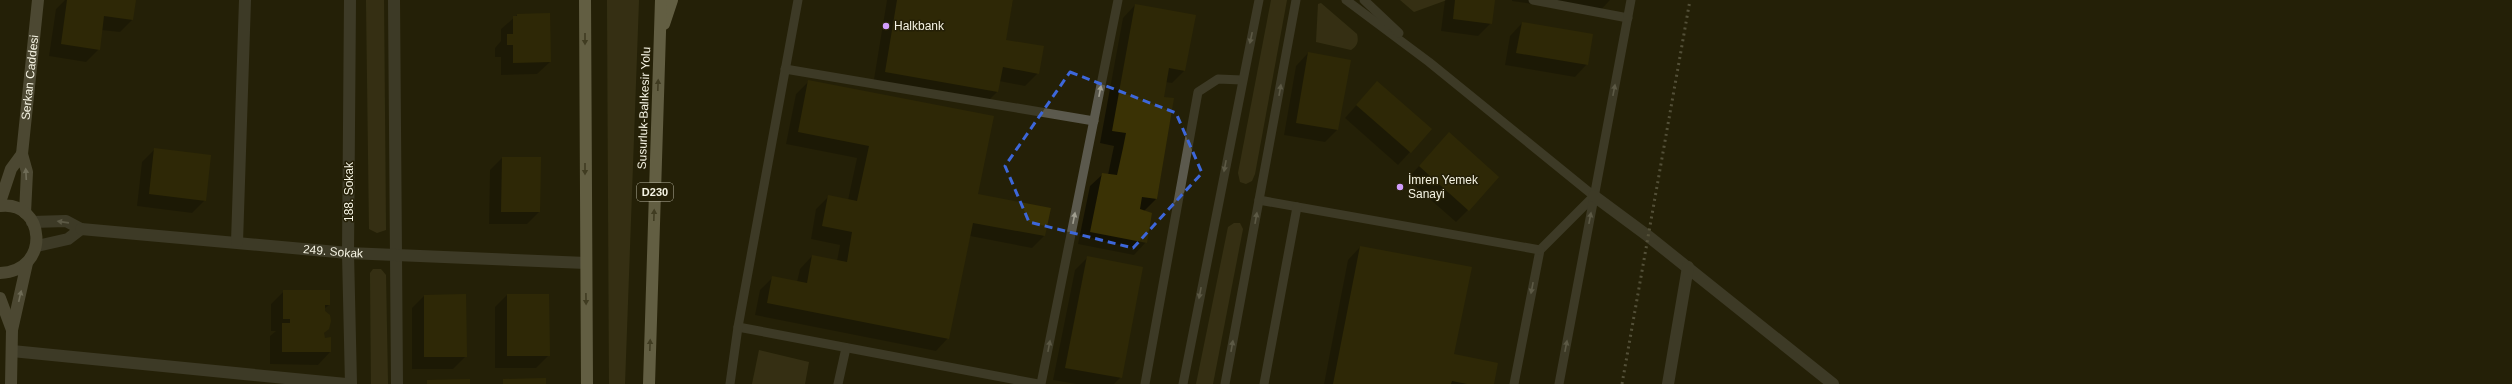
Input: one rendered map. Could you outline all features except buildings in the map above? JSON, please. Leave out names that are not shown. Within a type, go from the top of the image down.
[{"type":"highway","points":[[585,0],[587,384]]},
{"type":"highway","name":"Susurluk-Balıkesir Yolu","points":[[649,384],[661,0]]},
{"type":"highway","points":[[660,37],[672,0]]},
{"type":"main road","name":"Serkan Caddesi","points":[[37,246],[38,234],[29,218],[27,172],[22,154],[38,0]]},
{"type":"main road","points":[[0,202],[10,169],[22,154]]},
{"type":"main road","points":[[0,206],[16,208],[29,218]]},
{"type":"main road","points":[[10,384],[12,330],[27,263],[37,246]]},
{"type":"main road","points":[[0,273],[10,272],[27,263]]},
{"type":"main road","points":[[0,298],[12,330]]},
{"type":"street","points":[[237,242],[245,0]]},
{"type":"street","name":"188. Sokak","points":[[350,0],[348,253],[351,384]]},
{"type":"street","points":[[394,0],[397,384]]},
{"type":"street","points":[[1594,196],[1688,267],[1833,384]]},
{"type":"street","name":"249. Sokak","points":[[29,218],[66,221],[80,229],[348,253],[586,264]]},
{"type":"street","points":[[37,246],[68,239],[80,229]]},
{"type":"street","points":[[1668,384],[1688,267]]},
{"type":"street","points":[[12,351],[346,384]]},
{"type":"lane","points":[[730,384],[738,327],[798,0]]},
{"type":"lane","points":[[738,327],[1040,384],[1118,0]]},
{"type":"lane","points":[[1183,384],[1259,0]]},
{"type":"lane","points":[[1225,384],[1296,0]]},
{"type":"lane","points":[[1346,0],[1430,62],[1594,196]]},
{"type":"lane","points":[[1364,0],[1430,62]]},
{"type":"lane","points":[[1533,0],[1628,18]]},
{"type":"lane","points":[[1559,384],[1631,0]]},
{"type":"lane","points":[[785,69],[1094,121]]},
{"type":"lane","points":[[1145,384],[1198,92],[1218,79],[1242,80]]},
{"type":"lane","points":[[1514,384],[1540,250],[1594,196]]},
{"type":"lane","points":[[1259,200],[1297,208],[1540,250]]},
{"type":"lane","points":[[1264,384],[1297,208]]},
{"type":"lane","points":[[838,384],[846,348]]},
{"type":"highlighted area","points":[[1070,72],[1176,113],[1202,173],[1133,248],[1029,222],[1005,166]]},
{"type":"shaded area","points":[[366,0],[384,0],[386,230],[377,233],[369,229]]},
{"type":"shaded area","points":[[607,0],[639,0],[625,384],[609,384]]},
{"type":"shaded area","points":[[1271,0],[1287,0],[1255,174],[1252,181],[1246,184],[1240,182],[1238,173]]},
{"type":"shaded area","points":[[1400,0],[1447,0],[1414,12]]},
{"type":"shaded area","points":[[1321,3],[1357,34],[1357,44],[1351,50],[1316,42],[1318,4]]},
{"type":"shaded area","points":[[1234,223],[1240,223],[1243,229],[1213,384],[1196,384],[1228,227]]},
{"type":"shaded area","points":[[373,269],[381,269],[386,275],[388,384],[371,384],[370,273]]},
{"type":"shaded area","points":[[759,350],[809,362],[805,384],[752,384]]},
{"type":"railway","points":[[1622,384],[1690,0]]},
{"type":"place","name":"Halkbank","points":[[886,26]]},
{"type":"place","name":"İmren Yemek Sanayi","points":[[1400,187]]}]
